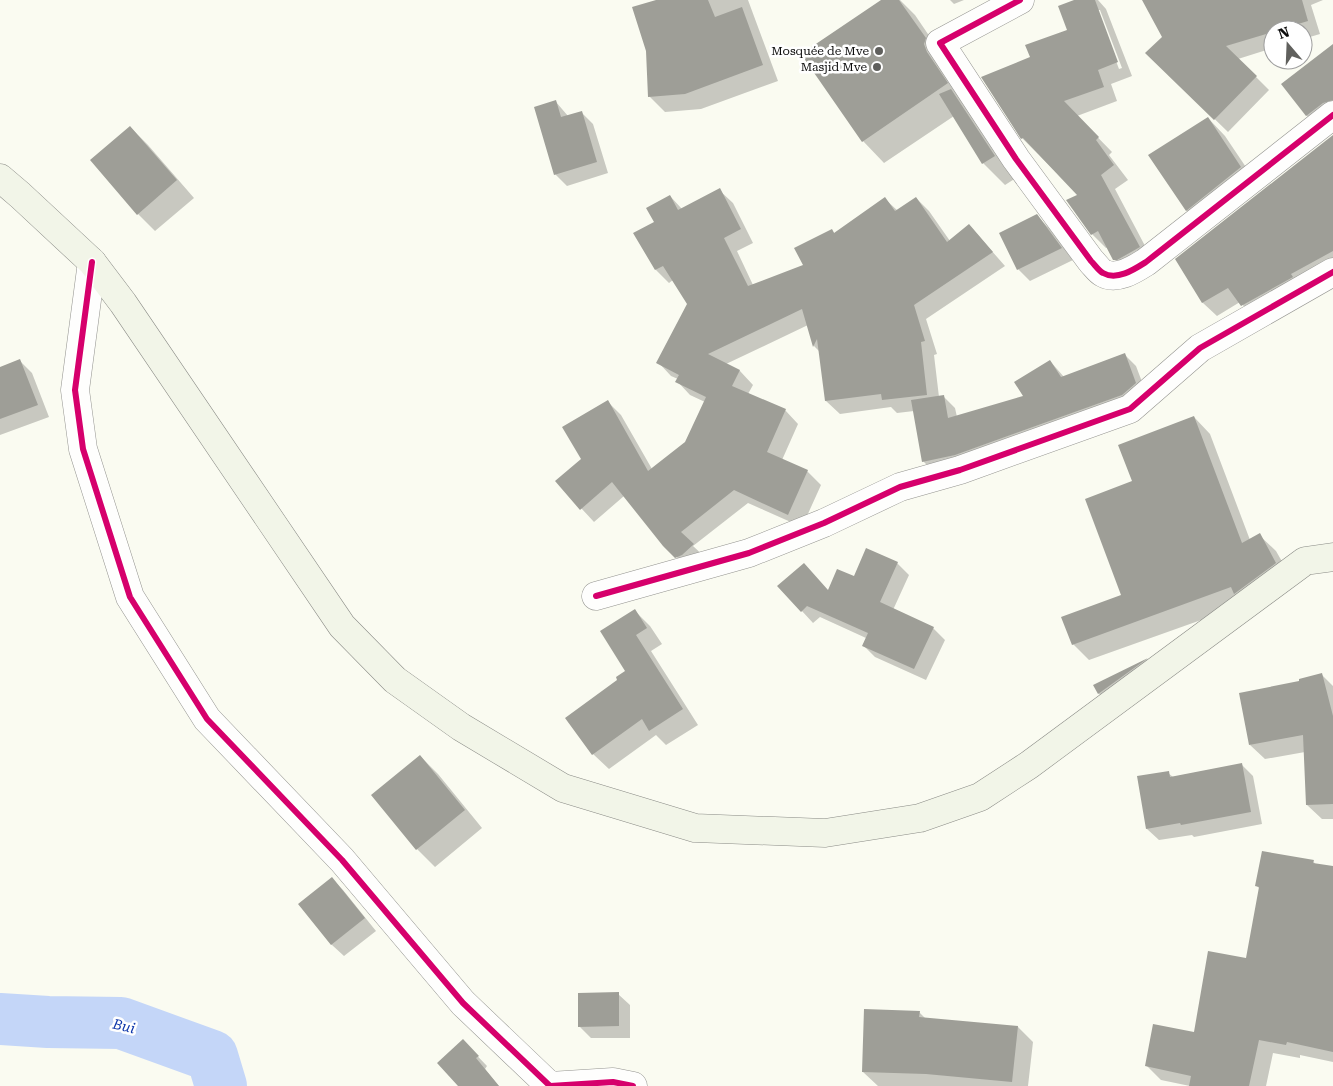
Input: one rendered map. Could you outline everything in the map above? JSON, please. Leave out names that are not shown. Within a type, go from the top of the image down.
[{"type":"main road","points":[[0,178],[92,262],[123,303],[342,626],[394,680],[461,727],[563,788],[695,828],[825,833],[920,818],[980,797],[1029,765],[1305,561],[1333,557]]},
{"type":"street","points":[[1020,0],[940,43],[1016,158],[1092,261],[1104,274],[1117,276],[1132,271],[1146,262],[1333,115]]},
{"type":"street","points":[[92,262],[75,390],[83,449],[130,597],[207,718],[342,860],[463,1003],[550,1086],[613,1082],[633,1086]]},
{"type":"street","points":[[596,596],[748,552],[824,524],[900,487],[960,470],[1130,409],[1200,348],[1333,272]]},
{"type":"building","points":[[656,0],[708,0],[715,17],[742,7],[763,65],[685,94],[648,97],[646,51],[632,7]]},
{"type":"building","name":"Masjid Mve","points":[[881,0],[899,0],[926,38],[924,44],[927,52],[948,83],[862,142],[801,54]]},
{"type":"building","points":[[1074,0],[1095,0],[1118,62],[1098,70],[1104,87],[1064,101],[1099,137],[1096,140],[1114,165],[1101,175],[1140,247],[1117,260],[1113,260],[1098,231],[1091,235],[1066,200],[1077,195],[1023,138],[1021,139],[981,77],[1030,57],[1025,45],[1067,30],[1058,6]]},
{"type":"building","points":[[1142,0],[1302,0],[1308,20],[1263,20],[1263,35],[1226,46],[1257,76],[1214,120],[1145,53],[1162,37]]},
{"type":"building","points":[[1333,44],[1333,100],[1323,103],[1306,116],[1281,84],[1299,70],[1313,70],[1313,59]]},
{"type":"building","points":[[951,89],[995,156],[982,164],[939,94]]},
{"type":"building","points":[[556,100],[561,117],[582,111],[597,162],[554,175],[534,107]]},
{"type":"building","points":[[1208,117],[1241,167],[1186,211],[1148,155]]},
{"type":"building","points":[[130,126],[177,180],[137,215],[90,160]]},
{"type":"building","points":[[1333,135],[1333,251],[1291,274],[1293,277],[1241,306],[1228,288],[1202,303],[1175,259]]},
{"type":"building","points":[[720,188],[741,229],[724,238],[748,286],[803,265],[794,248],[832,229],[834,233],[885,197],[895,211],[916,197],[947,242],[969,224],[993,252],[914,305],[925,341],[921,342],[927,395],[882,400],[881,394],[825,401],[817,339],[813,347],[802,309],[708,354],[740,370],[732,386],[786,409],[767,452],[808,470],[788,515],[734,490],[681,532],[694,544],[682,555],[675,558],[663,546],[612,482],[580,510],[555,481],[581,459],[562,427],[608,400],[648,471],[685,442],[706,397],[675,382],[679,375],[656,363],[687,304],[663,266],[655,270],[633,233],[654,222],[646,208],[670,195],[678,210]]},
{"type":"building","points":[[1037,214],[1062,248],[1017,270],[999,233]]},
{"type":"building","points":[[1125,353],[1136,383],[1122,395],[955,455],[922,462],[911,400],[944,395],[948,418],[1023,396],[1014,382],[1050,360],[1061,377]]},
{"type":"building","points":[[20,359],[38,405],[0,419],[0,367]]},
{"type":"building","points":[[1194,416],[1242,543],[1260,533],[1276,563],[1234,594],[1231,587],[1072,645],[1061,617],[1121,595],[1085,499],[1132,481],[1118,445]]},
{"type":"building","points":[[866,548],[898,562],[880,602],[934,627],[914,669],[862,646],[868,633],[807,606],[801,612],[777,586],[804,563],[828,590],[837,569],[854,576]]},
{"type":"building","points":[[635,609],[647,628],[636,635],[683,709],[649,731],[642,719],[592,755],[565,718],[617,680],[616,677],[625,671],[600,631]]},
{"type":"building","points":[[1148,658],[1098,694],[1093,685]]},
{"type":"building","points":[[1322,673],[1333,716],[1333,804],[1306,805],[1303,735],[1249,745],[1239,693],[1299,681],[1299,679]]},
{"type":"building","points":[[420,755],[465,810],[416,850],[371,795]]},
{"type":"building","points":[[1242,763],[1251,812],[1181,825],[1180,823],[1146,829],[1137,776],[1169,771],[1170,777]]},
{"type":"building","points":[[1262,851],[1314,860],[1313,863],[1333,866],[1333,1052],[1287,1042],[1286,1045],[1259,1040],[1249,1086],[1189,1086],[1191,1076],[1145,1066],[1153,1024],[1194,1032],[1208,951],[1246,958],[1259,887],[1255,886]]},
{"type":"building","points":[[332,877],[365,918],[331,945],[298,904]]},
{"type":"building","points":[[619,992],[619,1026],[578,1027],[578,993]]},
{"type":"building","points":[[864,1009],[920,1011],[919,1017],[1018,1026],[1012,1082],[926,1074],[862,1072]]},
{"type":"building","points":[[463,1039],[479,1056],[476,1058],[499,1086],[458,1086],[437,1063]]},
{"type":"waterway","name":"Bui","points":[[0,1019],[121,1023],[212,1056],[221,1086]]},
{"type":"cycle path","points":[[1020,0],[940,43],[1016,159],[1091,261],[1108,275],[1114,276],[1126,273],[1146,262],[1333,115]]},
{"type":"cycle path","points":[[92,262],[75,390],[83,449],[130,597],[207,719],[342,860],[463,1003],[550,1086],[613,1082],[633,1086]]},
{"type":"cycle path","points":[[596,596],[749,553],[824,523],[900,487],[960,470],[1130,409],[1200,348],[1333,272]]},
{"type":"place","name":"Mosquée de Mve","points":[[879,51]]},
{"type":"place","name":"Masjid Mve","points":[[877,67]]}]
